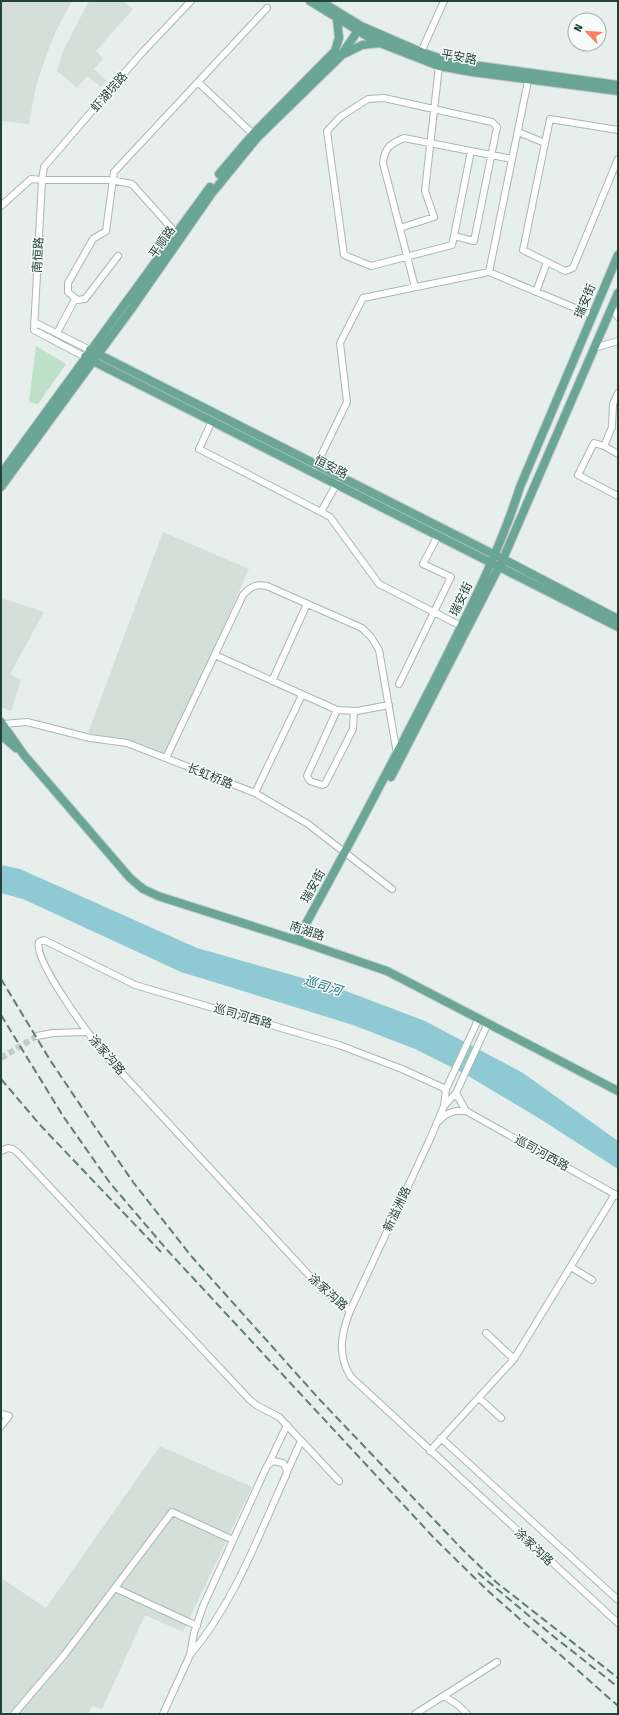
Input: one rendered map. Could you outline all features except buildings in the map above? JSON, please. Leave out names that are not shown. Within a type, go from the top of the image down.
[{"type":"main road","name":"平安路","points":[[310,1],[337,19],[359,29],[451,62],[529,77],[618,91]]},
{"type":"main road","name":"平安路","points":[[320,1],[380,43],[438,66],[529,77],[618,85]]},
{"type":"main road","name":"平顺路","points":[[1,487],[175,232],[220,173],[253,134],[335,51],[339,38],[337,19]]},
{"type":"main road","name":"平顺路","points":[[1,474],[229,171],[264,131],[340,57],[359,29]]},
{"type":"main road","points":[[340,57],[353,48],[380,43]]},
{"type":"main road","name":"瑞安街","points":[[347,853],[461,626],[498,561],[520,487],[618,255]]},
{"type":"main road","name":"瑞安街","points":[[300,941],[498,561],[618,293]]},
{"type":"main road","name":"恒安路","points":[[91,356],[212,421],[315,468],[337,483],[438,535],[498,561],[618,627]]},
{"type":"main road","name":"恒安路","points":[[91,356],[498,561],[618,619]]},
{"type":"main road","name":"南湖路","points":[[2,723],[24,755],[126,875],[143,889],[192,908],[300,941],[391,973],[618,1091]]},
{"type":"main road","name":"南湖路","points":[[1,735],[24,755]]},
{"type":"street","name":"虾湖垸路","points":[[42,180],[44,167],[139,56],[191,1]]},
{"type":"street","points":[[421,52],[444,1]]},
{"type":"street","points":[[118,256],[85,299],[75,299],[68,292],[68,283],[93,240],[106,231],[114,172],[199,83],[267,8]]},
{"type":"street","points":[[400,228],[434,217],[425,191],[438,66]]},
{"type":"street","points":[[489,272],[529,77]]},
{"type":"street","points":[[199,83],[253,134]]},
{"type":"street","points":[[454,236],[474,241],[497,127],[492,122],[384,98],[368,99],[340,116],[327,131],[344,255],[371,266],[452,245],[471,151]]},
{"type":"street","points":[[618,130],[550,120],[523,250],[565,271],[573,268],[618,158]]},
{"type":"street","points":[[518,132],[545,143]]},
{"type":"street","points":[[415,288],[383,163],[385,152],[392,143],[404,138],[512,159]]},
{"type":"street","points":[[1,206],[31,179],[112,180],[132,184],[175,232]]},
{"type":"street","name":"南恒路","points":[[34,330],[42,180]]},
{"type":"street","points":[[536,292],[547,262]]},
{"type":"street","points":[[315,468],[347,402],[340,343],[363,298],[489,272],[592,315]]},
{"type":"street","points":[[57,333],[75,299]]},
{"type":"street","points":[[612,307],[618,317]]},
{"type":"street","name":"恒安路","points":[[34,322],[57,333],[91,356]]},
{"type":"street","name":"恒安路","points":[[34,330],[91,356]]},
{"type":"street","points":[[594,348],[618,341]]},
{"type":"street","points":[[604,446],[612,427],[613,404],[618,394]]},
{"type":"street","points":[[212,421],[199,449],[330,517],[379,584],[461,626]]},
{"type":"street","points":[[618,454],[604,446],[594,443],[578,476],[618,496]]},
{"type":"street","points":[[321,512],[337,483]]},
{"type":"street","points":[[400,684],[451,577],[423,564],[438,535]]},
{"type":"street","points":[[166,758],[244,595],[249,589],[258,585],[267,586],[362,628],[371,637],[379,650],[397,754]]},
{"type":"street","points":[[272,681],[307,604]]},
{"type":"street","points":[[215,655],[337,710],[354,711],[389,705]]},
{"type":"street","points":[[255,793],[302,695]]},
{"type":"street","points":[[337,710],[307,776],[310,781],[322,785],[326,784],[353,729],[354,711]]},
{"type":"street","name":"长虹桥路","points":[[2,723],[27,722],[44,725],[90,738],[127,743],[255,793],[308,824],[392,889]]},
{"type":"street","name":"涂家沟路","points":[[41,940],[37,948],[42,959],[87,1032],[109,1059],[319,1286],[350,1312],[345,1324],[341,1346],[346,1370],[351,1377],[618,1623]]},
{"type":"street","name":"巡司河西路","points":[[41,940],[48,942],[135,985],[339,1044],[402,1069],[446,1089]]},
{"type":"street","points":[[444,1106],[446,1089],[478,1018]]},
{"type":"street","points":[[444,1106],[456,1093],[488,1023]]},
{"type":"street","points":[[37,1036],[53,1032],[87,1032]]},
{"type":"street","points":[[436,1124],[448,1113],[466,1110],[456,1093]]},
{"type":"street","name":"新溢洲路","points":[[350,1312],[444,1106]]},
{"type":"street","name":"巡司河西路","points":[[466,1110],[617,1195]]},
{"type":"street","points":[[1,1151],[8,1148],[13,1149],[18,1153],[250,1400],[279,1417],[339,1481]]},
{"type":"street","points":[[430,1450],[514,1360],[617,1195]]},
{"type":"street","points":[[571,1267],[592,1280]]},
{"type":"street","points":[[486,1333],[514,1360]]},
{"type":"street","points":[[479,1398],[501,1418]]},
{"type":"street","points":[[1,1414],[9,1416],[1,1426]]},
{"type":"street","points":[[163,1714],[190,1655],[196,1626],[203,1606],[286,1425]]},
{"type":"street","points":[[441,1438],[618,1600]]},
{"type":"street","points":[[190,1655],[211,1629],[226,1603],[302,1442]]},
{"type":"street","points":[[267,1466],[273,1461],[283,1462],[287,1470],[286,1475]]},
{"type":"street","points":[[14,1714],[65,1654],[172,1512],[233,1540]]},
{"type":"street","points":[[115,1588],[196,1626]]},
{"type":"street","points":[[415,1714],[497,1662]]},
{"type":"street","points":[[444,1696],[458,1705],[467,1714]]},
{"type":"shaded area","points":[[72,1],[56,31],[46,56],[36,86],[29,124],[1,121],[1,2]]},
{"type":"shaded area","points":[[89,1],[124,1],[133,9],[96,51],[103,59],[94,69],[107,81],[101,87],[87,76],[77,88],[57,71],[63,51]]},
{"type":"shaded area","points":[[163,532],[249,569],[166,758],[127,743],[88,733]]},
{"type":"shaded area","points":[[1,598],[44,612],[10,674],[21,680],[11,711],[1,707]]},
{"type":"shaded area","points":[[160,1446],[252,1487],[183,1632],[145,1615],[102,1709],[92,1706],[88,1714],[1,1714],[1,1578],[46,1608]]},
{"type":"green space","points":[[36,346],[66,364],[38,404],[29,402]]},
{"type":"water","name":"巡司河","points":[[1,865],[20,869],[197,948],[338,988],[425,1021],[523,1073],[618,1141],[618,1169],[537,1117],[465,1074],[415,1049],[353,1025],[181,972],[23,899],[1,893]]},
{"type":"tunnel","points":[[1,1058],[37,1036]]},
{"type":"railway","points":[[1,979],[50,1060],[91,1121],[133,1182],[192,1257],[320,1400],[461,1548],[496,1582],[618,1678]]},
{"type":"railway","points":[[1,1015],[63,1116],[110,1183],[168,1251],[435,1539],[487,1590],[618,1706]]},
{"type":"railway","points":[[1,1079],[41,1126],[161,1252]]},
{"type":"railway","points":[[478,1573],[553,1636],[618,1687]]}]
